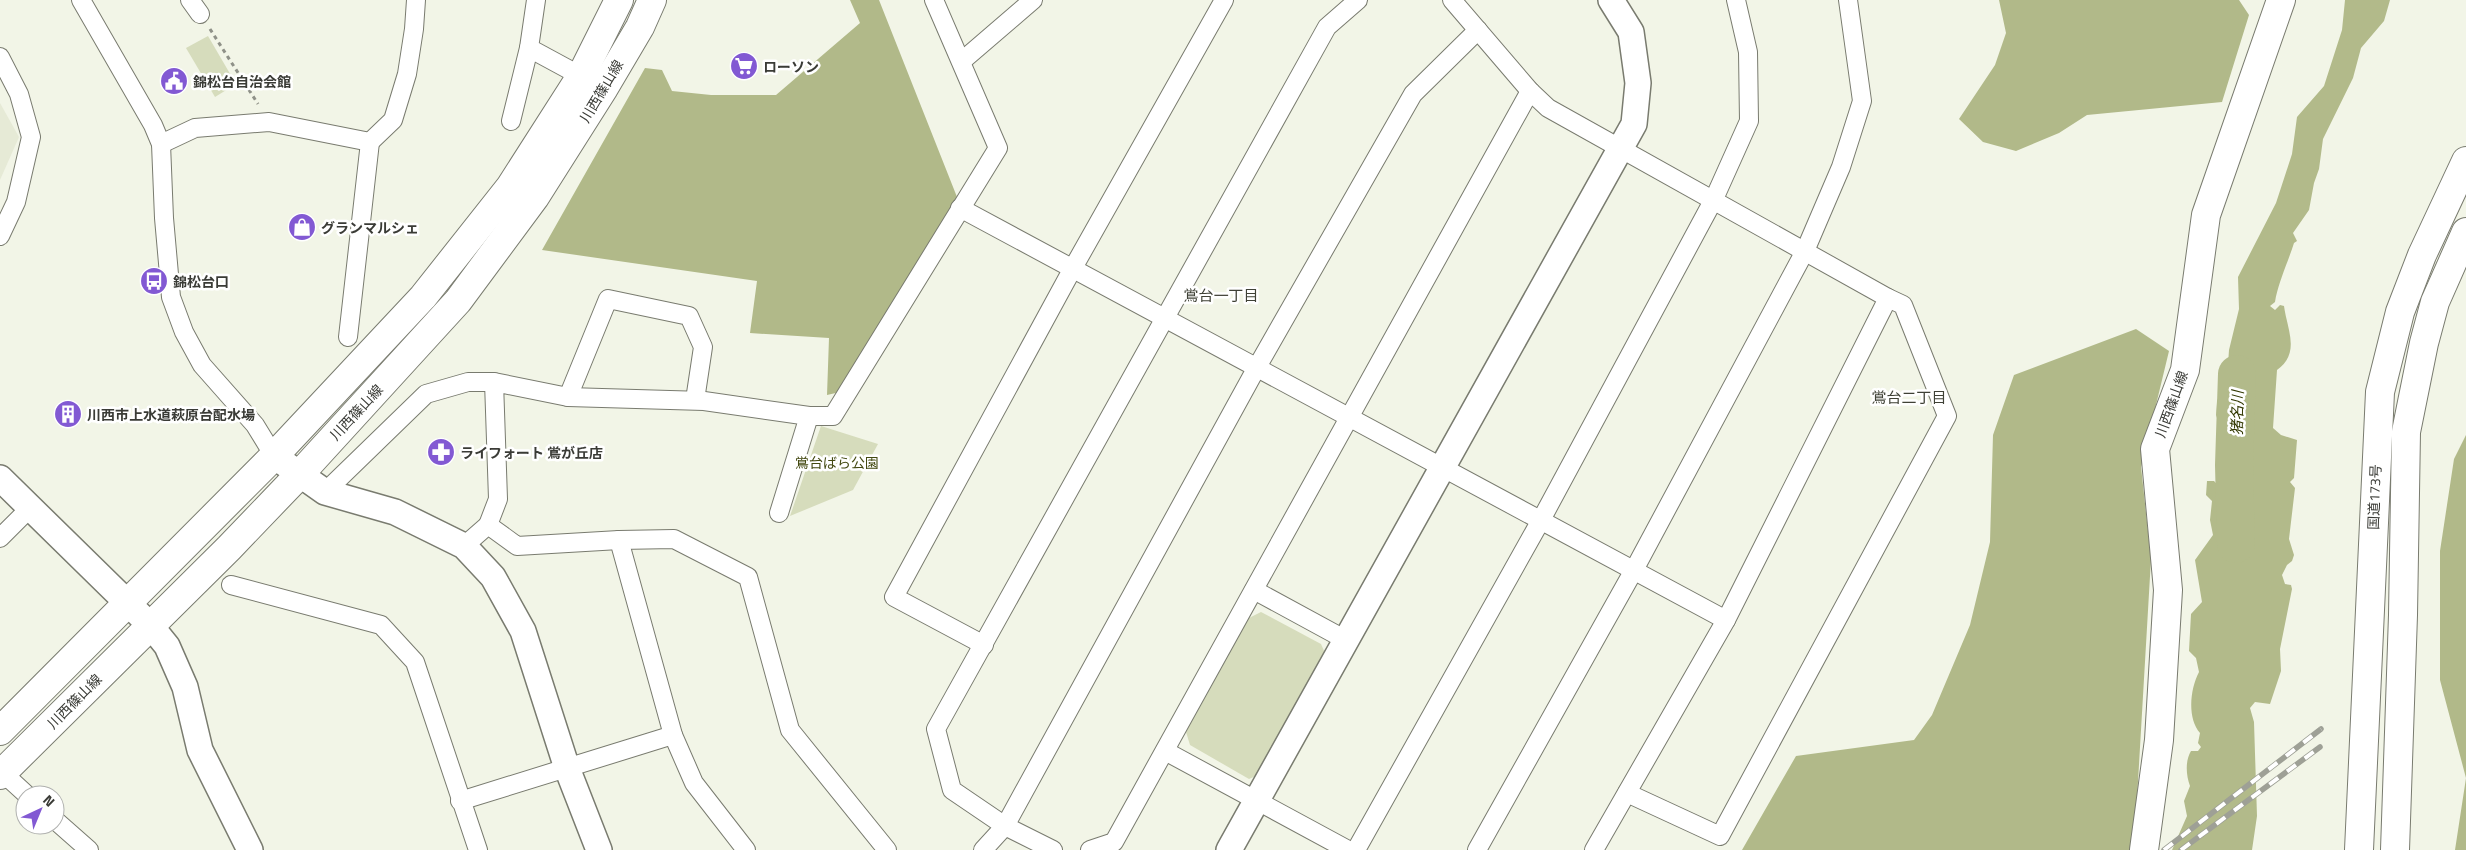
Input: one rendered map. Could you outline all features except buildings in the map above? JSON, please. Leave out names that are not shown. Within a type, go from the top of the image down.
[{"type":"main road","name":"川西篠山線","points":[[1,774],[299,475],[458,301],[535,197],[592,82],[619,0]]},
{"type":"main road","name":"川西篠山線","points":[[0,731],[274,456],[423,297],[592,82],[640,27],[652,0]]},
{"type":"main road","name":"川西篠山線","points":[[2144,850],[2159,740],[2168,590],[2155,449],[2185,370],[2206,215],[2281,0]]},
{"type":"main road","name":"国道173号","points":[[2359,850],[2380,392],[2391,343],[2403,304],[2422,254],[2466,161]]},
{"type":"main road","points":[[2395,850],[2403,615],[2406,432],[2422,352],[2435,302],[2466,232]]},
{"type":"street","points":[[81,0],[162,144],[171,297],[184,332],[202,365],[254,425],[274,456],[299,475],[326,492],[395,512],[464,546],[493,577],[523,631],[567,768],[599,850]]},
{"type":"street","points":[[348,337],[370,142],[393,120],[407,74],[416,0]]},
{"type":"street","points":[[511,122],[529,48],[536,0]]},
{"type":"street","points":[[326,492],[426,394],[468,382],[494,382],[568,397],[695,400],[809,416],[833,416],[998,148],[934,0]]},
{"type":"street","points":[[962,61],[1033,0]]},
{"type":"street","points":[[984,645],[894,597],[1073,268],[1224,0]]},
{"type":"street","points":[[1052,850],[1006,826],[952,790],[936,729],[1327,27],[1358,0]]},
{"type":"street","points":[[1452,0],[1530,91],[1548,108],[1903,305],[1947,416],[1720,836],[1627,793]]},
{"type":"street","points":[[1229,850],[1634,124],[1638,83],[1630,32],[1611,0]]},
{"type":"street","points":[[1356,850],[1541,520],[1714,199],[1749,121],[1748,52],[1736,0]]},
{"type":"street","points":[[1477,850],[1634,570],[1805,251],[1841,167],[1862,101],[1848,0]]},
{"type":"street","points":[[982,850],[1006,826],[1257,367],[1413,94],[1478,30]]},
{"type":"street","points":[[529,48],[592,82]]},
{"type":"street","points":[[0,57],[19,94],[31,137],[16,202],[0,236]]},
{"type":"street","points":[[1090,850],[1114,842],[1530,91]]},
{"type":"street","points":[[162,144],[195,128],[269,122],[370,142]]},
{"type":"street","points":[[960,208],[1443,466],[1726,620]]},
{"type":"street","points":[[1594,850],[1726,620],[1888,298]]},
{"type":"street","points":[[568,397],[608,300],[689,316],[703,347],[695,400]]},
{"type":"street","points":[[464,546],[488,524],[498,500],[494,382]]},
{"type":"street","points":[[778,513],[809,416]]},
{"type":"street","points":[[0,478],[150,625],[167,646],[182,679],[200,750],[250,850]]},
{"type":"street","points":[[0,538],[31,507]]},
{"type":"street","points":[[488,524],[517,546],[674,539],[748,577],[790,730],[887,850]]},
{"type":"street","points":[[619,540],[673,735],[694,783],[746,850]]},
{"type":"street","points":[[231,586],[381,625],[415,662],[478,850]]},
{"type":"street","points":[[1254,590],[1346,640]]},
{"type":"street","points":[[460,801],[673,735]]},
{"type":"street","points":[[1165,751],[1348,850]]},
{"type":"street","points":[[1,774],[15,785]]},
{"type":"street","points":[[65,829],[89,850]]},
{"type":"path","points":[[195,7],[269,122]]},
{"type":"shaded area","points":[[850,0],[879,0],[957,197],[840,392],[827,395],[829,338],[750,333],[757,281],[542,250],[645,68],[662,70],[672,91],[711,95],[776,95],[860,23]]},
{"type":"shaded area","points":[[1999,0],[2239,0],[2249,15],[2222,102],[2087,115],[2059,133],[2016,151],[1983,142],[1959,119],[1995,65],[2006,33]]},
{"type":"shaded area","points":[[0,103],[19,137],[0,180]]},
{"type":"shaded area","points":[[2136,329],[2169,351],[2141,467],[2151,559],[2134,850],[1742,850],[1796,756],[1914,740],[1932,715],[1970,625],[1990,542],[1993,435],[2014,375]]},
{"type":"shaded area","points":[[2466,435],[2466,778],[2440,680],[2440,551],[2454,459]]},
{"type":"shaded area","points":[[2466,778],[2466,850],[2455,850]]},
{"type":"green space","points":[[208,36],[236,84],[215,97],[186,48]]},
{"type":"green space","name":"鴬台ばら公園","points":[[821,426],[878,444],[853,490],[790,516]]},
{"type":"green space","points":[[1261,612],[1321,644],[1325,653],[1256,776],[1249,779],[1190,745],[1186,732],[1249,618]]},
{"type":"water","points":[[2345,0],[2390,0],[2384,21],[2361,48],[2353,78],[2323,139],[2319,169],[2314,183],[2309,210],[2293,233],[2297,241],[2294,243],[2275,302],[2270,306],[2275,310],[2280,305],[2284,306],[2291,340],[2289,356],[2277,370],[2273,428],[2281,435],[2297,440],[2294,478],[2290,482],[2295,488],[2289,539],[2294,555],[2282,575],[2285,584],[2291,585],[2292,589],[2280,649],[2281,671],[2270,704],[2255,702],[2250,708],[2254,722],[2257,816],[2252,850],[2172,850],[2187,816],[2184,801],[2190,786],[2187,773],[2188,759],[2191,751],[2198,751],[2201,747],[2198,743],[2200,733],[2193,720],[2191,703],[2199,672],[2196,658],[2189,651],[2191,614],[2202,602],[2195,560],[2213,535],[2210,520],[2212,501],[2206,495],[2207,481],[2214,481],[2227,495],[2233,495],[2237,490],[2232,487],[2233,483],[2241,483],[2247,472],[2246,463],[2233,452],[2232,444],[2243,433],[2242,428],[2223,422],[2219,424],[2216,415],[2217,401],[2227,378],[2229,350],[2239,309],[2238,277],[2276,203],[2292,154],[2297,117],[2324,86],[2342,30]]},
{"type":"waterway","name":"猪名川","points":[[2236,544],[2234,465],[2237,374]]},
{"type":"railway","points":[[2164,850],[2321,729]]},
{"type":"railway","points":[[2181,850],[2320,747]]},
{"type":"place","name":"ローソン","points":[[744,66]]},
{"type":"place","name":"錦松台自治会館","points":[[174,81]]},
{"type":"place","name":"グランマルシェ","points":[[302,227]]},
{"type":"place","name":"錦松台口","points":[[154,281]]},
{"type":"place","name":"川西市上水道萩原台配水場","points":[[68,414]]},
{"type":"place","name":"ライフォート 鴬が丘店","points":[[441,452]]},
{"type":"district","name":"鴬台一丁目","points":[[1221,295]]},
{"type":"district","name":"鴬台二丁目","points":[[1909,397]]}]
